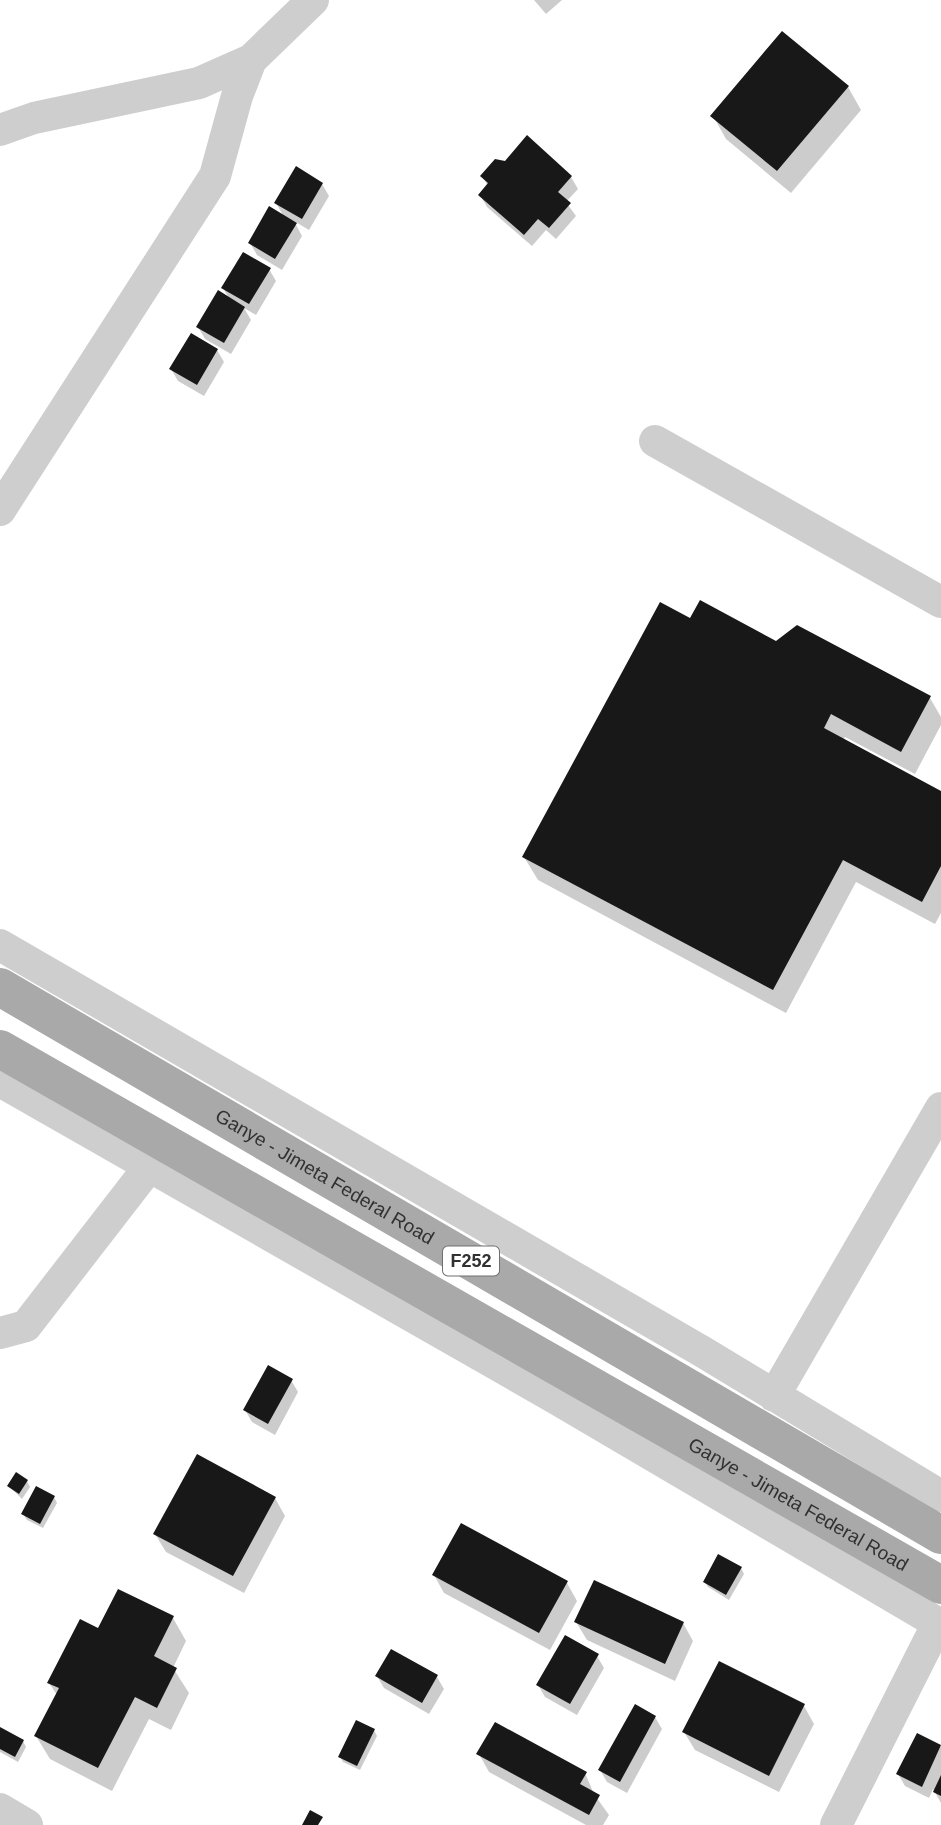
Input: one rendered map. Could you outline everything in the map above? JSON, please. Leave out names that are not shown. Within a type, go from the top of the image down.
[{"type":"main road","name":"Ganye - Jimeta Federal Road","points":[[0,986],[941,1535]]},
{"type":"main road","name":"Ganye - Jimeta Federal Road","points":[[0,1049],[941,1585]]},
{"type":"street","points":[[0,130],[34,118],[200,83],[251,60],[313,0]]},
{"type":"street","points":[[0,510],[215,176],[237,96],[251,60]]},
{"type":"street","points":[[655,441],[941,602]]},
{"type":"street","points":[[0,945],[703,1352],[941,1496]]},
{"type":"street","points":[[0,1081],[557,1399],[940,1624],[835,1825]]},
{"type":"street","points":[[774,1396],[941,1108]]},
{"type":"street","points":[[0,1334],[26,1326],[149,1167]]},
{"type":"street","points":[[0,1809],[27,1825]]},
{"type":"building","points":[[782,31],[849,86],[777,171],[710,116]]},
{"type":"building","points":[[527,135],[572,176],[558,192],[571,203],[549,228],[538,219],[524,235],[478,195],[488,183],[480,176],[495,159],[505,161]]},
{"type":"building","points":[[296,166],[323,183],[302,219],[274,203]]},
{"type":"building","points":[[269,206],[297,223],[275,259],[248,243]]},
{"type":"building","points":[[243,252],[271,268],[249,304],[221,288]]},
{"type":"building","points":[[218,290],[245,307],[224,343],[196,327]]},
{"type":"building","points":[[191,333],[218,349],[197,385],[169,369]]},
{"type":"building","points":[[700,600],[776,641],[797,625],[931,696],[901,752],[831,714],[824,728],[941,791],[941,866],[922,902],[843,860],[773,990],[522,857],[660,602],[690,618]]},
{"type":"building","points":[[268,1365],[293,1379],[268,1424],[243,1410]]},
{"type":"building","points":[[197,1454],[276,1497],[233,1576],[153,1534]]},
{"type":"building","points":[[16,1472],[28,1480],[19,1494],[7,1486]]},
{"type":"building","points":[[36,1486],[55,1496],[40,1524],[21,1514]]},
{"type":"building","points":[[461,1523],[568,1581],[539,1633],[432,1575]]},
{"type":"building","points":[[718,1554],[742,1567],[726,1595],[703,1582]]},
{"type":"building","points":[[594,1580],[684,1622],[665,1664],[574,1622]]},
{"type":"building","points":[[118,1589],[174,1616],[154,1656],[177,1668],[157,1708],[135,1697],[98,1768],[34,1736],[59,1688],[47,1683],[80,1619],[98,1628]]},
{"type":"building","points":[[565,1635],[599,1654],[570,1704],[536,1685]]},
{"type":"building","points":[[391,1649],[438,1675],[422,1703],[375,1676]]},
{"type":"building","points":[[719,1661],[805,1704],[769,1776],[682,1732]]},
{"type":"building","points":[[635,1704],[656,1716],[620,1782],[598,1770]]},
{"type":"building","points":[[356,1720],[375,1729],[357,1766],[338,1757]]},
{"type":"building","points":[[495,1722],[587,1772],[580,1784],[600,1795],[589,1815],[476,1754]]},
{"type":"building","points":[[0,1727],[24,1740],[15,1757],[0,1749]]},
{"type":"building","points":[[917,1733],[941,1745],[922,1787],[896,1774]]},
{"type":"building","points":[[941,1775],[941,1796],[933,1792]]},
{"type":"building","points":[[310,1810],[323,1817],[318,1825],[302,1825]]}]
